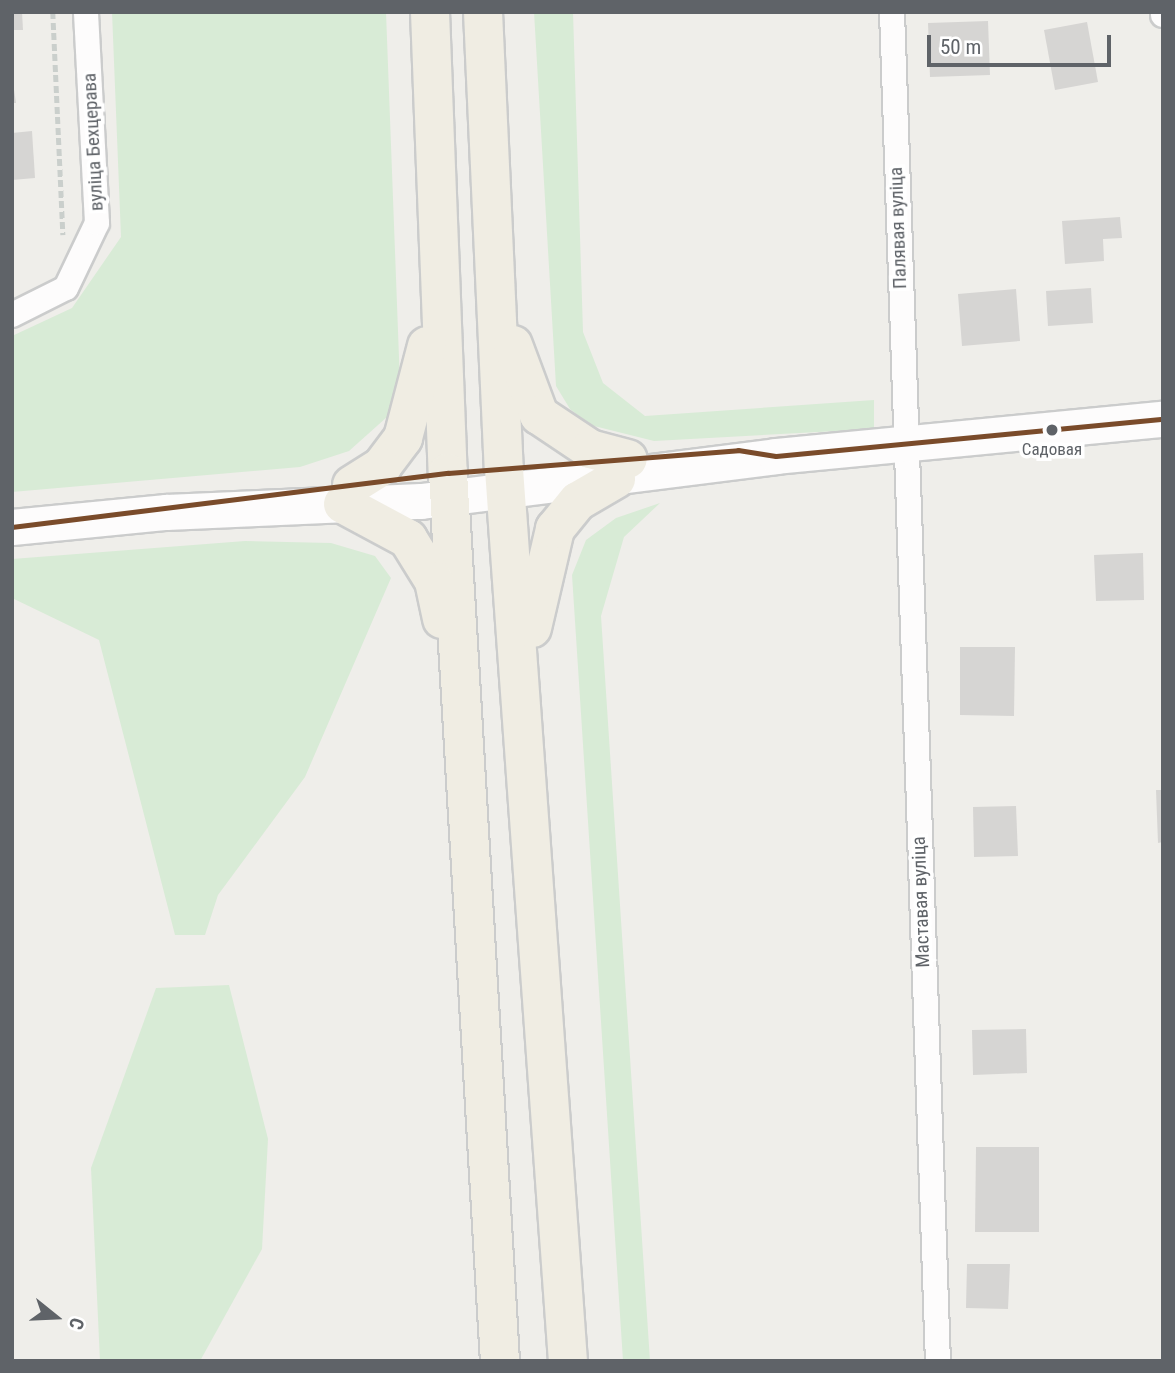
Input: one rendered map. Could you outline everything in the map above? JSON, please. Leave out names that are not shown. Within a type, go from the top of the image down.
[{"type":"highway","points":[[430,12],[449,485],[500,1361]]},
{"type":"highway","points":[[483,12],[505,480],[568,1361]]},
{"type":"highway","points":[[440,272],[418,397],[403,438],[382,466],[347,495],[408,539],[434,581],[461,710]]},
{"type":"highway","points":[[495,274],[524,388],[539,415],[622,469],[578,501],[555,529],[543,561],[525,745]]},
{"type":"street","name":"вуліца Бехцерава","points":[[66,288],[97,223],[86,12]]},
{"type":"street","name":"Палявая вуліца","points":[[892,12],[905,444]]},
{"type":"street","points":[[12,315],[66,288]]},
{"type":"street","points":[[12,527],[166,512],[201,500],[347,495],[622,469],[738,450],[776,456],[1163,419]]},
{"type":"street","name":"Маставая вуліца","points":[[905,444],[938,1361]]},
{"type":"path","points":[[53,12],[66,288]]},
{"type":"green space","points":[[112,12],[386,12],[400,384],[387,417],[349,451],[300,467],[12,492],[12,336],[72,308],[121,237]]},
{"type":"green space","points":[[534,12],[573,12],[583,332],[603,383],[645,416],[874,400],[874,429],[654,441],[590,425],[570,409],[556,386]]},
{"type":"green space","points":[[660,503],[624,537],[601,616],[650,1361],[623,1361],[572,575],[586,540],[616,518]]},
{"type":"green space","points":[[245,541],[331,543],[375,556],[391,578],[305,777],[218,895],[205,935],[175,935],[99,640],[12,598],[12,559]]},
{"type":"green space","points":[[229,985],[268,1139],[262,1249],[200,1361],[100,1361],[91,1168],[156,988]]},
{"type":"building","points":[[12,12],[22,12],[23,30],[12,30]]},
{"type":"building","points":[[988,21],[990,75],[930,77],[928,23]]},
{"type":"building","points":[[1087,22],[1098,82],[1055,90],[1044,30]]},
{"type":"building","points":[[12,76],[16,103],[12,103]]},
{"type":"building","points":[[32,131],[35,178],[12,180],[12,133]]},
{"type":"building","points":[[1120,217],[1122,238],[1103,239],[1104,261],[1065,264],[1062,221]]},
{"type":"building","points":[[1091,288],[1093,323],[1048,326],[1046,291]]},
{"type":"building","points":[[1016,289],[1020,341],[962,346],[958,294]]},
{"type":"building","points":[[1143,553],[1144,600],[1096,601],[1094,555]]},
{"type":"building","points":[[960,647],[1015,647],[1014,716],[960,715]]},
{"type":"building","points":[[1156,790],[1163,790],[1163,842],[1158,843]]},
{"type":"building","points":[[1016,806],[1018,856],[974,857],[973,807]]},
{"type":"building","points":[[1026,1029],[1027,1073],[973,1075],[972,1030]]},
{"type":"building","points":[[976,1147],[1039,1147],[1039,1232],[975,1232]]},
{"type":"building","points":[[967,1264],[1010,1264],[1008,1309],[966,1308]]},
{"type":"transit line","points":[[12,527],[448,473],[738,450],[776,456],[1163,419]]},
{"type":"place","name":"Садовая","points":[[1052,430]]}]
